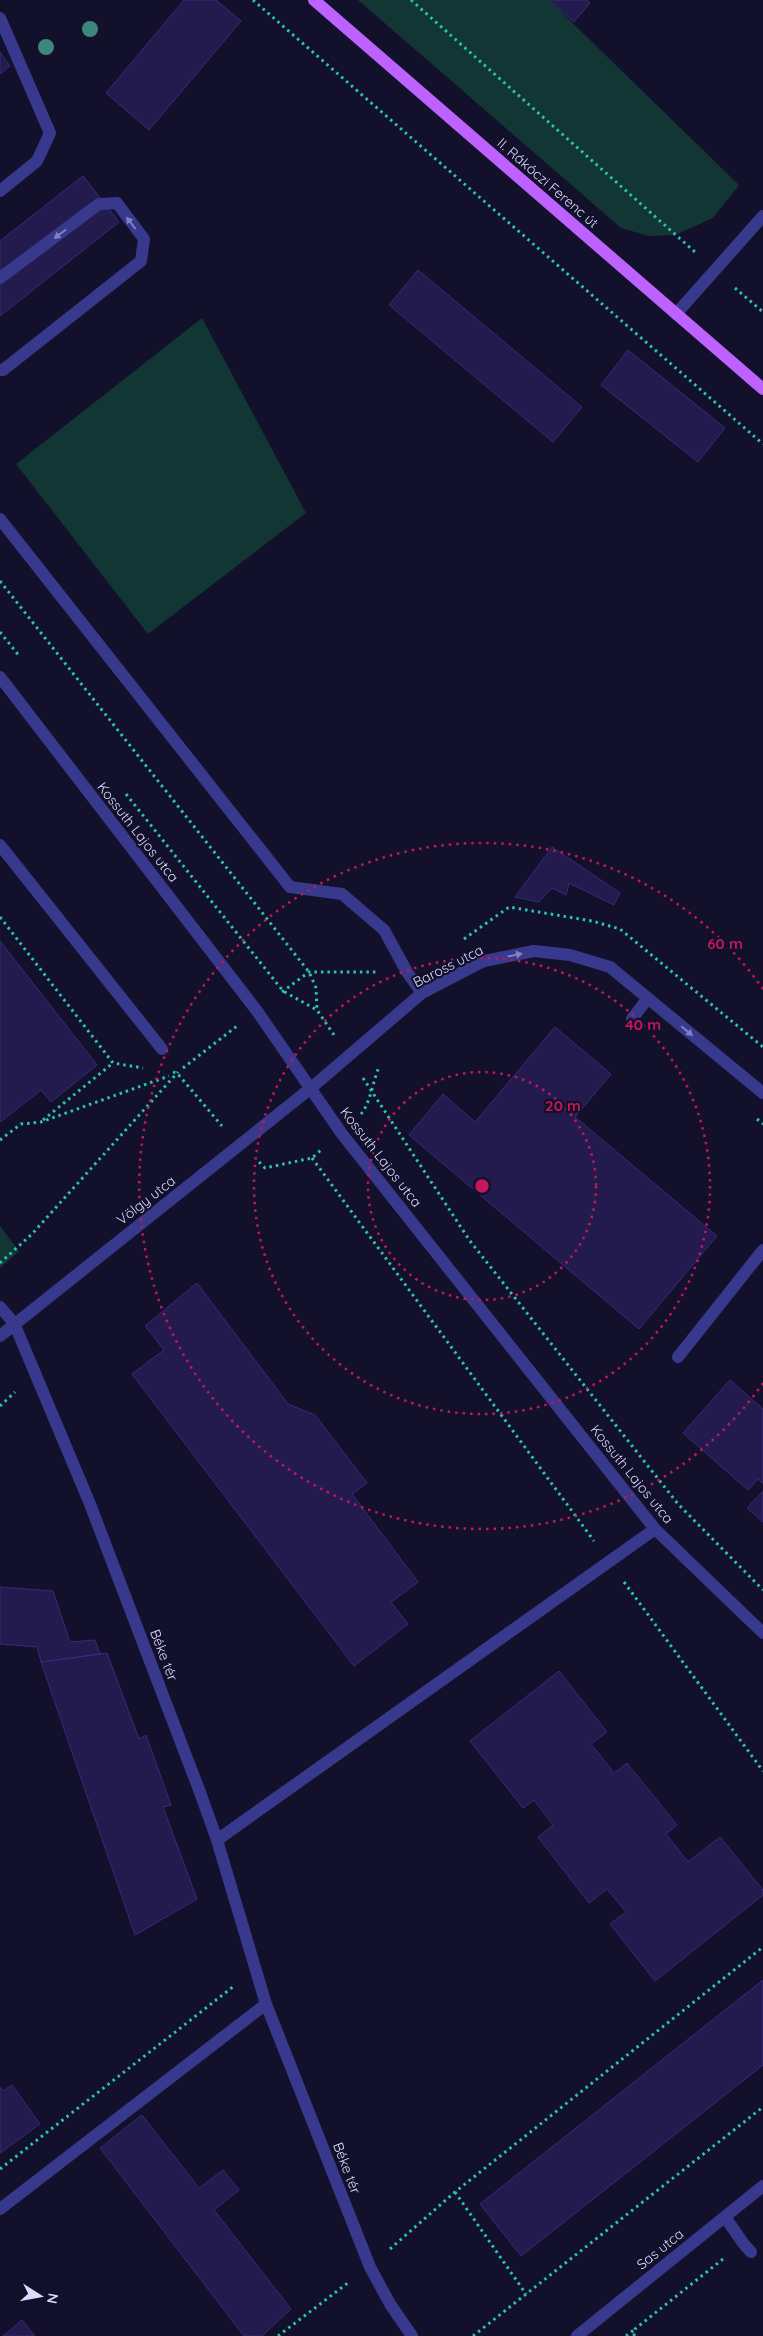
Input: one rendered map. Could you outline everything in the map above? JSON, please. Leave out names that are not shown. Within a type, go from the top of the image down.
[{"type":"main road","name":"II. Rákóczi Ferenc út","points":[[314,0],[763,389]]},
{"type":"street","points":[[0,18],[50,133],[37,161],[0,191]]},
{"type":"street","points":[[0,278],[99,204],[117,203],[144,239],[141,261],[3,370],[0,370]]},
{"type":"street","points":[[676,314],[763,216]]},
{"type":"street","points":[[0,519],[290,887],[342,894],[384,930],[407,972],[422,993]]},
{"type":"street","name":"Kossuth Lajos utca","points":[[0,677],[257,1011],[342,1134],[655,1529],[763,1633]]},
{"type":"street","points":[[0,845],[162,1048]]},
{"type":"street","name":"Baross utca","points":[[311,1088],[422,993],[484,962],[534,951],[570,954],[610,967],[763,1093]]},
{"type":"street","points":[[632,1019],[648,998]]},
{"type":"street","name":"Völgy utca","points":[[0,1336],[311,1088]]},
{"type":"street","points":[[678,1357],[763,1250]]},
{"type":"street","name":"Béke tér","points":[[0,1307],[14,1323],[90,1504],[217,1840],[266,2004],[370,2267],[390,2304],[412,2336]]},
{"type":"street","points":[[217,1840],[655,1529]]},
{"type":"street","points":[[0,2209],[266,2004]]},
{"type":"street","name":"Sas utca","points":[[577,2336],[763,2186]]},
{"type":"street","points":[[725,2217],[747,2248]]},
{"type":"path","points":[[253,0],[763,444]]},
{"type":"path","points":[[411,0],[675,235]]},
{"type":"path","points":[[0,581],[309,972],[316,988],[317,1010],[283,991],[126,793]]},
{"type":"path","points":[[0,632],[24,662]]},
{"type":"path","points":[[0,917],[113,1063],[150,1069]]},
{"type":"path","points":[[620,929],[763,1047]]},
{"type":"path","points":[[309,972],[407,972]]},
{"type":"path","points":[[41,1122],[113,1063]]},
{"type":"path","points":[[380,1064],[370,1089],[470,1241],[678,1504],[763,1590]]},
{"type":"path","points":[[168,1072],[177,1073],[220,1124],[243,1143],[265,1168]]},
{"type":"path","points":[[0,1140],[21,1124],[41,1122],[177,1073]]},
{"type":"path","points":[[0,1263],[32,1234],[177,1073]]},
{"type":"path","points":[[756,1117],[763,1124]]},
{"type":"path","points":[[312,1158],[763,1771]]},
{"type":"path","points":[[0,1406],[20,1388]]},
{"type":"path","points":[[278,2336],[370,2267],[455,2192],[763,1947]]},
{"type":"path","points":[[0,2169],[236,1984]]},
{"type":"path","points":[[473,2336],[763,2107]]},
{"type":"path","points":[[455,2192],[526,2294]]},
{"type":"path","points":[[626,2336],[747,2248]]},
{"type":"path","points":[[634,2336],[635,2329]]},
{"type":"green space","points":[[358,0],[549,0],[739,185],[713,218],[675,235],[649,236],[621,228]]},
{"type":"green space","points":[[202,318],[306,513],[148,634],[16,464]]},
{"type":"green space","points":[[0,1226],[19,1251],[0,1268]]},
{"type":"building","points":[[184,0],[216,0],[241,21],[149,130],[106,93]]},
{"type":"building","points":[[549,0],[587,0],[590,3],[574,22]]},
{"type":"building","points":[[0,52],[10,66],[0,74]]},
{"type":"building","points":[[83,176],[119,222],[0,316],[0,241]]},
{"type":"building","points":[[418,270],[582,407],[553,442],[389,305]]},
{"type":"building","points":[[628,350],[725,428],[698,462],[601,385]]},
{"type":"building","points":[[552,847],[620,893],[614,905],[569,883],[566,895],[552,888],[539,902],[515,897]]},
{"type":"building","points":[[0,941],[97,1065],[51,1102],[41,1090],[0,1122]]},
{"type":"building","points":[[555,1027],[611,1074],[575,1117],[717,1236],[639,1329],[409,1135],[443,1094],[475,1122]]},
{"type":"building","points":[[197,1283],[288,1404],[315,1415],[367,1483],[352,1494],[418,1582],[391,1602],[408,1624],[354,1666],[132,1374],[164,1350],[145,1326]]},
{"type":"building","points":[[730,1380],[763,1409],[763,1484],[758,1479],[748,1490],[683,1433]]},
{"type":"building","points":[[763,1491],[763,1522],[747,1508]]},
{"type":"building","points":[[0,1587],[53,1591],[70,1642],[95,1640],[100,1654],[41,1662],[37,1647],[0,1644]]},
{"type":"building","points":[[107,1653],[139,1739],[146,1735],[171,1805],[163,1807],[197,1899],[135,1935],[41,1662]]},
{"type":"building","points":[[559,1671],[607,1732],[591,1744],[614,1773],[627,1763],[677,1825],[666,1834],[688,1862],[720,1837],[763,1890],[763,1895],[655,1981],[610,1924],[626,1912],[607,1889],[589,1903],[538,1837],[553,1825],[534,1800],[523,1808],[470,1741]]},
{"type":"building","points":[[763,1980],[763,2065],[521,2256],[480,2204]]},
{"type":"building","points":[[12,2085],[40,2124],[0,2153],[0,2087],[3,2091]]},
{"type":"building","points":[[142,2115],[199,2188],[223,2170],[239,2190],[214,2210],[291,2309],[262,2336],[244,2336],[100,2148]]},
{"type":"building","points":[[22,2320],[35,2336],[3,2336]]}]
